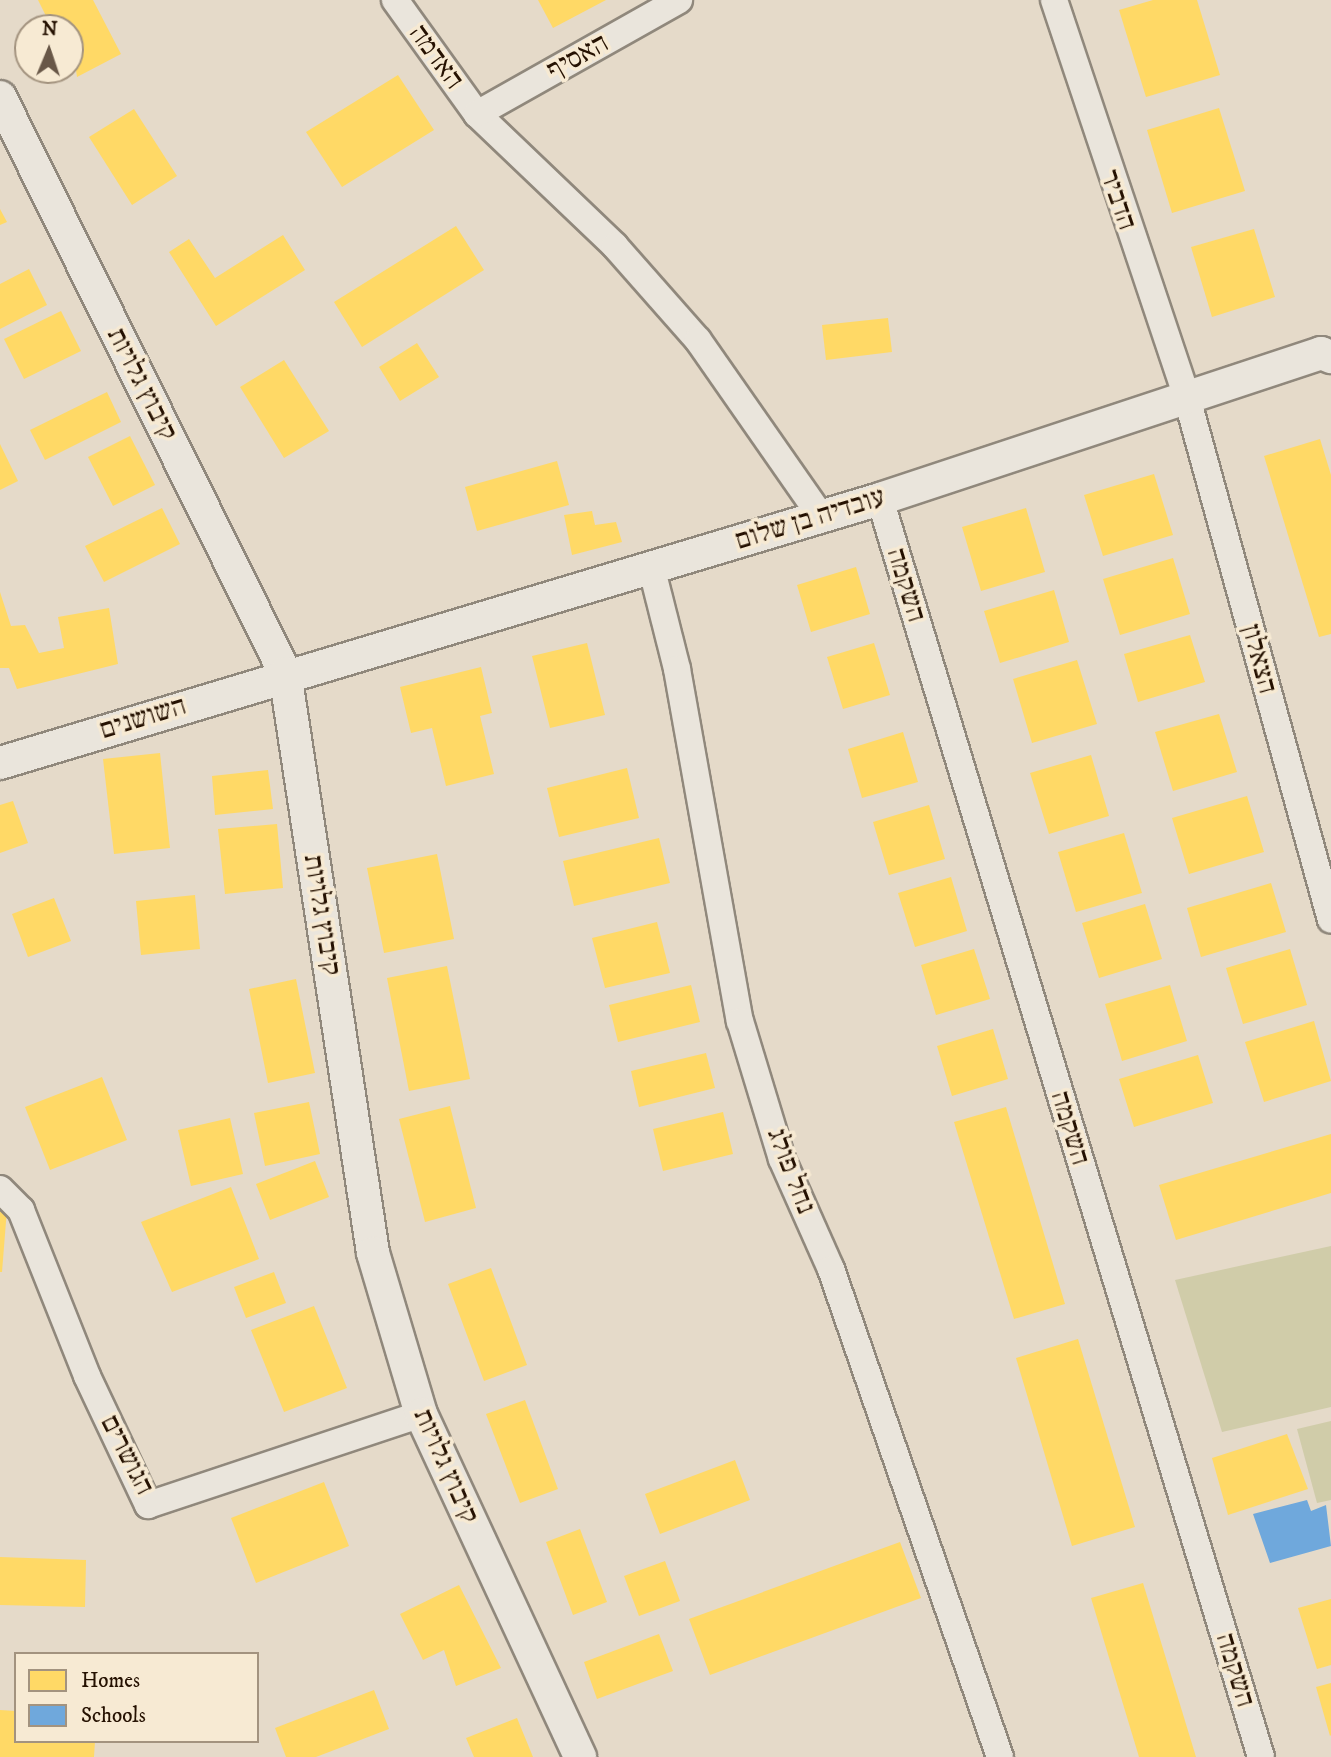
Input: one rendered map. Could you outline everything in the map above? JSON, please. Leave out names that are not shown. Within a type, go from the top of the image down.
[{"type":"street","name":"האדמה","points":[[395,0],[477,114],[615,246],[698,340],[821,516]]},
{"type":"street","name":"האסיף","points":[[477,114],[679,0]]},
{"type":"street","name":"הדביר","points":[[1054,0],[1187,398]]},
{"type":"street","name":"קיבוץ גלויות","points":[[0,97],[285,673],[373,1253],[421,1414],[580,1757]]},
{"type":"street","name":"עובדיה בן שלום","points":[[285,673],[880,499],[1321,353],[1331,357]]},
{"type":"street","name":"הצאלון","points":[[1187,398],[1331,920]]},
{"type":"street","name":"השקמה","points":[[880,499],[1261,1757]]},
{"type":"street","name":"נחל פולג","points":[[651,566],[677,669],[740,1021],[782,1159],[831,1269],[1000,1757]]},
{"type":"street","name":"השושנים","points":[[0,763],[285,673]]},
{"type":"street","name":"הגושרים","points":[[0,1189],[21,1210],[87,1377],[148,1505],[421,1414]]},
{"type":"shaded area","points":[[1331,1246],[1331,1407],[1222,1432],[1175,1280]]},
{"type":"shaded area","points":[[1331,1421],[1331,1500],[1317,1503],[1297,1429]]},
{"type":"building: Homes","points":[[38,0],[93,0],[121,54],[84,73],[84,14],[45,14]]},
{"type":"building: Homes","points":[[538,0],[606,0],[553,28]]},
{"type":"building: Homes","points":[[1153,0],[1197,0],[1220,75],[1146,97],[1119,10]]},
{"type":"building: Homes","points":[[398,75],[434,130],[342,187],[306,132]]},
{"type":"building: Homes","points":[[1219,108],[1245,191],[1172,213],[1147,130]]},
{"type":"building: Homes","points":[[134,109],[177,176],[132,205],[89,137]]},
{"type":"building: Homes","points":[[0,209],[7,222],[0,225]]},
{"type":"building: Homes","points":[[456,226],[484,270],[362,347],[334,302]]},
{"type":"building: Homes","points":[[1254,229],[1275,297],[1212,317],[1191,247]]},
{"type":"building: Homes","points":[[283,235],[305,270],[216,326],[169,252],[189,239],[215,278]]},
{"type":"building: Homes","points":[[29,269],[47,305],[0,329],[0,284]]},
{"type":"building: Homes","points":[[61,311],[81,351],[24,379],[4,339]]},
{"type":"building: Homes","points":[[888,318],[892,352],[826,360],[822,325]]},
{"type":"building: Homes","points":[[417,343],[439,377],[400,401],[379,367]]},
{"type":"building: Homes","points":[[284,360],[329,431],[284,458],[240,387]]},
{"type":"building: Homes","points":[[107,392],[121,422],[45,460],[30,430]]},
{"type":"building: Homes","points":[[130,436],[155,485],[113,506],[88,457]]},
{"type":"building: Homes","points":[[1320,439],[1331,475],[1331,634],[1319,637],[1264,456]]},
{"type":"building: Homes","points":[[0,444],[18,481],[0,490]]},
{"type":"building: Homes","points":[[557,461],[569,505],[477,531],[465,487]]},
{"type":"building: Homes","points":[[1154,474],[1173,535],[1103,556],[1084,495]]},
{"type":"building: Homes","points":[[162,508],[180,544],[104,582],[85,546]]},
{"type":"building: Homes","points":[[1026,508],[1045,572],[981,591],[962,527]]},
{"type":"building: Homes","points":[[592,511],[595,525],[616,522],[622,542],[572,555],[564,515]]},
{"type":"building: Homes","points":[[1173,558],[1190,614],[1120,635],[1103,579]]},
{"type":"building: Homes","points":[[856,567],[870,614],[811,632],[797,585]]},
{"type":"building: Homes","points":[[1054,590],[1069,642],[1000,663],[984,611]]},
{"type":"building: Homes","points":[[0,592],[11,626],[25,625],[39,653],[64,648],[58,617],[109,608],[118,664],[17,689],[9,668],[0,668]]},
{"type":"building: Homes","points":[[1190,635],[1205,682],[1138,702],[1124,654]]},
{"type":"building: Homes","points":[[587,643],[605,715],[550,728],[532,656]]},
{"type":"building: Homes","points":[[874,643],[890,695],[843,709],[827,657]]},
{"type":"building: Homes","points":[[1077,660],[1097,724],[1032,743],[1013,679]]},
{"type":"building: Homes","points":[[481,667],[492,713],[480,716],[494,774],[446,786],[432,728],[411,733],[400,687]]},
{"type":"building: Homes","points":[[1219,714],[1237,772],[1173,791],[1155,732]]},
{"type":"building: Homes","points":[[903,732],[918,782],[862,798],[848,749]]},
{"type":"building: Homes","points":[[160,753],[170,848],[114,854],[103,759]]},
{"type":"building: Homes","points":[[1091,755],[1109,816],[1049,834],[1030,773]]},
{"type":"building: Homes","points":[[627,768],[639,818],[559,837],[547,788]]},
{"type":"building: Homes","points":[[268,770],[273,809],[215,815],[212,776]]},
{"type":"building: Homes","points":[[1247,796],[1264,852],[1189,874],[1172,818]]},
{"type":"building: Homes","points":[[13,801],[28,843],[0,853],[0,805]]},
{"type":"building: Homes","points":[[929,805],[945,859],[889,875],[873,822]]},
{"type":"building: Homes","points":[[277,824],[283,888],[225,894],[218,829]]},
{"type":"building: Homes","points":[[1124,833],[1142,893],[1076,912],[1058,852]]},
{"type":"building: Homes","points":[[659,838],[670,883],[574,906],[563,861]]},
{"type":"building: Homes","points":[[437,854],[454,939],[384,953],[367,868]]},
{"type":"building: Homes","points":[[951,877],[967,931],[915,947],[898,893]]},
{"type":"building: Homes","points":[[1271,883],[1286,932],[1201,957],[1187,908]]},
{"type":"building: Homes","points":[[195,895],[200,949],[141,955],[136,901]]},
{"type":"building: Homes","points":[[54,898],[71,941],[28,957],[12,914]]},
{"type":"building: Homes","points":[[1145,904],[1162,959],[1099,978],[1082,923]]},
{"type":"building: Homes","points":[[657,922],[670,973],[605,988],[592,938]]},
{"type":"building: Homes","points":[[974,949],[990,999],[936,1015],[921,965]]},
{"type":"building: Homes","points":[[1290,949],[1307,1005],[1243,1024],[1226,968]]},
{"type":"building: Homes","points":[[447,966],[470,1079],[409,1091],[387,978]]},
{"type":"building: Homes","points":[[296,979],[315,1073],[268,1083],[249,989]]},
{"type":"building: Homes","points":[[691,985],[700,1022],[618,1042],[609,1005]]},
{"type":"building: Homes","points":[[1170,985],[1187,1041],[1122,1061],[1105,1004]]},
{"type":"building: Homes","points":[[1314,1021],[1331,1081],[1264,1102],[1245,1042]]},
{"type":"building: Homes","points":[[993,1029],[1008,1079],[952,1096],[937,1046]]},
{"type":"building: Homes","points":[[706,1053],[715,1088],[639,1107],[631,1071]]},
{"type":"building: Homes","points":[[1198,1055],[1213,1103],[1134,1127],[1119,1079]]},
{"type":"building: Homes","points":[[102,1077],[127,1140],[50,1170],[25,1107]]},
{"type":"building: Homes","points":[[309,1102],[320,1154],[265,1166],[254,1113]]},
{"type":"building: Homes","points":[[450,1106],[476,1208],[425,1222],[399,1119]]},
{"type":"building: Homes","points":[[1006,1107],[1065,1304],[1014,1319],[954,1122]]},
{"type":"building: Homes","points":[[723,1112],[733,1154],[663,1171],[653,1129]]},
{"type":"building: Homes","points":[[230,1118],[243,1174],[191,1186],[178,1130]]},
{"type":"building: Homes","points":[[1331,1134],[1331,1193],[1176,1240],[1159,1185]]},
{"type":"building: Homes","points":[[315,1161],[329,1197],[270,1220],[256,1184]]},
{"type":"building: Homes","points":[[231,1187],[259,1259],[172,1292],[141,1222]]},
{"type":"building: Homes","points":[[0,1208],[7,1209],[2,1272],[0,1272]]},
{"type":"building: Homes","points":[[491,1268],[527,1365],[484,1381],[448,1284]]},
{"type":"building: Homes","points":[[274,1272],[286,1303],[246,1318],[234,1287]]},
{"type":"building: Homes","points":[[314,1306],[347,1388],[284,1412],[251,1330]]},
{"type":"building: Homes","points":[[1078,1339],[1135,1527],[1072,1546],[1016,1358]]},
{"type":"building: Homes","points":[[525,1400],[558,1489],[520,1503],[486,1414]]},
{"type":"building: Homes","points":[[1287,1434],[1308,1489],[1228,1515],[1212,1458]]},
{"type":"building: Homes","points":[[735,1460],[750,1500],[660,1534],[645,1494]]},
{"type":"building: Homes","points":[[324,1482],[349,1546],[256,1583],[231,1518]]},
{"type":"building: Homes","points":[[580,1529],[607,1602],[573,1615],[546,1542]]},
{"type":"building: Homes","points":[[900,1542],[921,1598],[710,1675],[689,1619]]},
{"type":"building: Homes","points":[[0,1557],[86,1560],[85,1607],[0,1605]]},
{"type":"building: Homes","points":[[665,1561],[680,1601],[639,1616],[624,1576]]},
{"type":"building: Homes","points":[[1143,1583],[1196,1757],[1139,1757],[1091,1598]]},
{"type":"building: Homes","points":[[459,1585],[501,1668],[456,1686],[444,1650],[423,1660],[400,1614]]},
{"type":"building: Homes","points":[[1331,1599],[1331,1665],[1317,1669],[1298,1608]]},
{"type":"building: Homes","points":[[659,1634],[673,1671],[597,1699],[584,1662]]},
{"type":"building: Homes","points":[[1331,1683],[1331,1735],[1330,1736],[1316,1687]]},
{"type":"building: Homes","points":[[374,1690],[389,1729],[316,1757],[286,1757],[275,1728]]},
{"type":"building: Homes","points":[[0,1710],[14,1711],[14,1743],[95,1743],[94,1757],[0,1757]]},
{"type":"building: Homes","points":[[517,1718],[533,1757],[474,1757],[466,1738]]},
{"type":"building: Schools","points":[[1307,1500],[1311,1511],[1326,1505],[1331,1546],[1270,1563],[1253,1514]]}]
